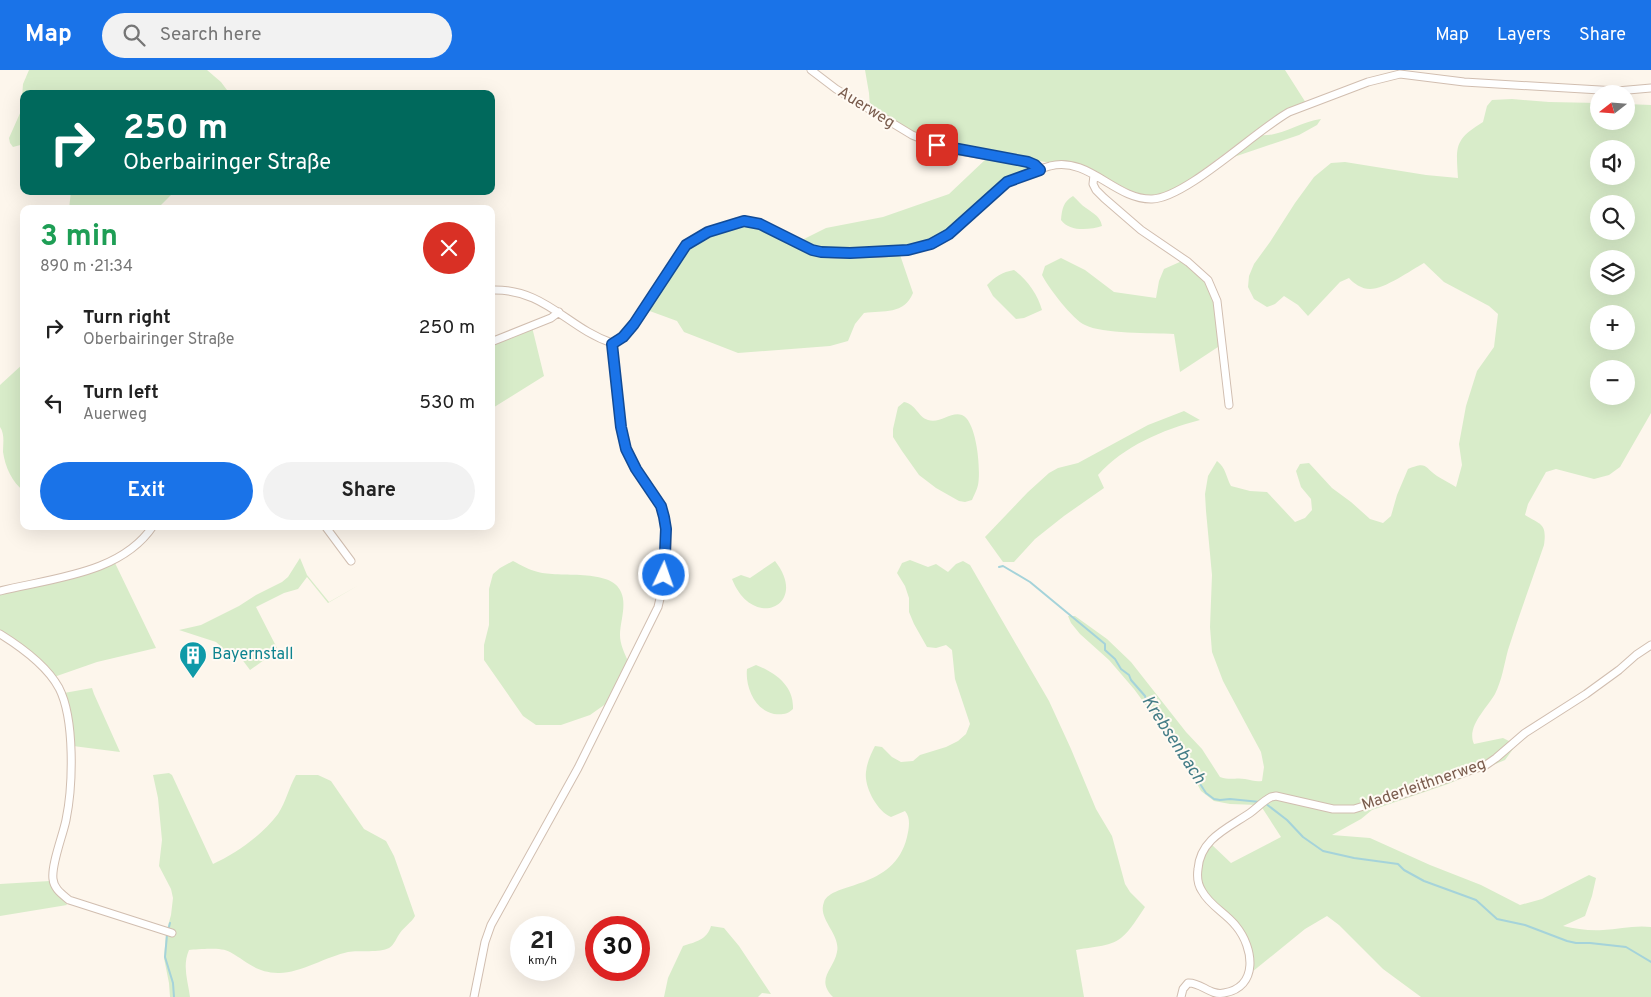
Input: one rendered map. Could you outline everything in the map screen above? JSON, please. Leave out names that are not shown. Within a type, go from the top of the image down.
[{"type":"street","name":"Auerweg","points":[[811,70],[836,90],[912,135],[959,151],[1028,162],[1040,170]]},
{"type":"street","points":[[612,344],[623,337],[634,324],[686,245],[708,232],[744,221],[760,224],[812,250],[821,252],[842,254],[908,250],[931,244],[944,237],[1007,182],[1052,166],[1072,166],[1141,198],[1151,199],[1165,196],[1200,176],[1274,120],[1288,112],[1368,82],[1393,75],[1400,74],[1464,82],[1617,91],[1651,88]]},
{"type":"street","points":[[1094,175],[1093,184],[1104,198],[1141,230],[1200,271],[1210,284],[1217,301],[1221,323],[1229,405]]},
{"type":"street","points":[[495,290],[507,290],[528,295],[547,304],[588,333],[612,344]]},
{"type":"street","points":[[495,340],[551,318],[559,312]]},
{"type":"street","points":[[474,997],[485,942],[491,925],[578,768],[658,607],[662,592],[666,546],[664,517],[661,506],[636,469],[626,449],[621,427],[612,344]]},
{"type":"street","points":[[0,591],[89,570],[116,560],[135,547],[150,530]]},
{"type":"street","points":[[328,530],[351,561]]},
{"type":"street","points":[[0,634],[20,647],[42,667],[58,688],[64,702],[70,742],[71,778],[68,808],[53,870],[54,885],[69,900],[172,933]]},
{"type":"street","name":"Maderleithnerweg","points":[[1181,997],[1183,989],[1188,982],[1210,992],[1226,995],[1245,981],[1251,966],[1247,947],[1237,927],[1211,903],[1201,890],[1197,872],[1198,863],[1205,846],[1225,828],[1263,802],[1276,796],[1333,809],[1354,810],[1406,794],[1486,765],[1525,733],[1586,694],[1620,670],[1636,654],[1651,645]]},
{"type":"green space","points":[[29,70],[207,70],[227,90],[23,90]]},
{"type":"green space","points":[[865,70],[1285,70],[1306,103],[1271,119],[1171,192],[1148,196],[1135,193],[1089,169],[952,147],[915,135],[870,108]]},
{"type":"green space","points":[[1512,99],[1590,103],[1590,130],[1635,130],[1635,104],[1651,105],[1651,413],[1620,467],[1609,475],[1594,479],[1556,469],[1546,472],[1528,504],[1525,515],[1544,528],[1544,545],[1512,637],[1497,689],[1478,718],[1472,738],[1474,744],[1503,738],[1511,742],[1513,749],[1505,760],[1448,784],[1372,810],[1361,819],[1332,835],[1370,838],[1481,885],[1520,905],[1542,899],[1589,875],[1596,878],[1585,916],[1563,926],[1593,930],[1651,927],[1651,997],[1421,997],[1383,969],[1339,925],[1327,916],[1305,929],[1252,972],[1245,937],[1210,901],[1202,887],[1200,863],[1210,843],[1231,863],[1281,837],[1261,806],[1214,801],[1201,791],[1178,749],[1134,689],[1109,660],[1080,634],[1068,616],[1075,616],[1107,639],[1131,662],[1186,732],[1202,749],[1220,777],[1262,781],[1264,767],[1261,752],[1223,681],[1212,652],[1210,627],[1212,575],[1205,494],[1208,476],[1217,461],[1224,470],[1231,486],[1250,491],[1267,492],[1295,522],[1305,518],[1312,510],[1311,499],[1301,487],[1296,471],[1300,464],[1309,463],[1332,488],[1370,519],[1383,523],[1391,516],[1397,495],[1408,469],[1419,465],[1425,466],[1437,476],[1456,487],[1462,465],[1459,444],[1466,406],[1477,371],[1494,347],[1498,314],[1489,306],[1444,282],[1424,263],[1390,283],[1376,288],[1367,289],[1361,287],[1349,278],[1340,282],[1308,316],[1298,305],[1284,296],[1275,304],[1267,307],[1254,299],[1248,287],[1249,276],[1254,264],[1295,203],[1314,177],[1331,163],[1345,162],[1426,175],[1458,178],[1457,151],[1459,145],[1467,134],[1483,122],[1487,106],[1492,100]]},
{"type":"green space","points":[[20,113],[20,145],[13,147],[9,138]]},
{"type":"green space","points":[[1321,119],[1317,125],[1299,135],[1225,160],[1258,135],[1282,132]]},
{"type":"green space","points":[[987,158],[1025,164],[1028,169],[947,232],[921,244],[898,249],[913,293],[909,300],[899,308],[864,313],[855,324],[848,341],[830,346],[738,353],[684,332],[677,321],[647,310],[681,257],[690,245],[700,238],[741,224],[751,225],[768,231],[795,246],[804,239],[826,228],[883,217],[949,194]]},
{"type":"green space","points":[[71,195],[171,195],[161,205],[69,205]]},
{"type":"green space","points":[[1073,196],[1100,220],[1102,226],[1080,229],[1069,227],[1061,220],[1065,203]]},
{"type":"green space","points":[[1061,258],[1085,270],[1114,292],[1156,298],[1159,281],[1164,269],[1182,261],[1207,283],[1216,304],[1221,345],[1180,372],[1174,334],[1115,332],[1085,325],[1055,295],[1042,275],[1045,266]]},
{"type":"green space","points":[[1014,270],[1031,288],[1042,310],[1024,318],[1016,319],[993,296],[987,285],[999,275]]},
{"type":"green space","points":[[532,327],[544,376],[495,407],[495,342]]},
{"type":"green space","points":[[20,367],[20,488],[7,468],[3,452],[3,436],[0,427],[0,385]]},
{"type":"green space","points":[[904,402],[911,405],[928,420],[937,420],[958,414],[967,419],[977,447],[979,469],[978,485],[972,500],[959,501],[936,488],[919,475],[902,451],[893,437],[893,429],[898,407]]},
{"type":"green space","points":[[1184,411],[1200,420],[1158,434],[1132,447],[1098,475],[1104,488],[1035,539],[1014,562],[1003,562],[985,537],[1049,473],[1058,468],[1078,463],[1148,425]]},
{"type":"green space","points":[[300,558],[307,575],[329,602],[359,585],[328,603],[307,577],[298,589],[284,593],[256,607],[278,650],[250,670],[238,654],[233,657],[216,642],[179,630],[201,625],[282,582],[288,577]]},
{"type":"green space","points":[[910,560],[928,567],[936,564],[948,572],[956,564],[963,561],[970,565],[1049,701],[1096,809],[1112,836],[1125,884],[1145,907],[1121,938],[1105,945],[1076,950],[1084,997],[833,997],[828,991],[826,979],[837,952],[837,945],[836,939],[826,921],[823,908],[824,902],[829,895],[864,882],[890,867],[900,854],[908,834],[909,820],[905,811],[891,817],[881,810],[869,791],[866,772],[868,761],[875,746],[882,747],[892,757],[901,762],[913,761],[920,755],[958,741],[966,734],[970,724],[955,679],[952,650],[946,645],[936,648],[927,647],[909,612],[909,598],[905,586],[897,573],[902,563]]},
{"type":"green space","points":[[513,561],[528,569],[547,574],[584,575],[607,580],[616,584],[621,592],[623,608],[620,638],[628,661],[607,703],[590,715],[561,725],[536,725],[523,716],[484,660],[484,645],[489,625],[489,589],[493,574]]},
{"type":"green space","points":[[775,561],[784,577],[786,590],[782,600],[774,606],[764,608],[752,605],[741,595],[732,579],[741,575],[750,578]]},
{"type":"green space","points":[[115,563],[156,648],[97,662],[54,677],[0,631],[0,593],[96,571]]},
{"type":"green space","points":[[756,665],[777,676],[787,687],[793,701],[793,709],[791,711],[785,714],[774,714],[767,712],[757,703],[750,690],[747,676],[747,669]]},
{"type":"green space","points":[[92,688],[120,752],[73,746],[64,693]]},
{"type":"green space","points":[[169,773],[172,775],[213,864],[248,843],[272,822],[281,809],[296,775],[318,775],[331,781],[364,829],[386,841],[394,856],[415,916],[394,943],[385,950],[348,952],[286,973],[257,969],[222,949],[189,950],[186,968],[190,997],[170,997],[164,958],[166,933],[173,898],[171,889],[159,866],[162,840],[158,798],[153,775]]},
{"type":"green space","points":[[50,881],[67,905],[0,916],[0,884]]},
{"type":"green space","points":[[711,926],[724,928],[739,946],[771,994],[762,993],[758,997],[664,997],[668,978],[683,946],[704,937]]},
{"type":"waterway","name":"Krebsenbach","points":[[999,567],[1003,566],[1030,582],[1105,644],[1105,650],[1115,659],[1121,669],[1129,675],[1145,696],[1157,718],[1162,720],[1172,739],[1183,751],[1193,773],[1206,793],[1214,799],[1260,802]]},
{"type":"waterway","name":"Krebsenbach","points":[[1265,803],[1287,820],[1303,837],[1323,851],[1354,858],[1398,864],[1404,870],[1424,881],[1476,900],[1497,919],[1525,925],[1576,943],[1626,947],[1651,962]]},
{"type":"waterway","points":[[169,927],[170,923]]},
{"type":"waterway","points":[[167,935],[165,957],[173,983],[174,997]]},
{"type":"place","name":"Bayernstall","points":[[193,679]]},
{"type":"route","points":[[664,575],[666,546],[664,517],[661,506],[636,469],[626,449],[621,427],[612,344],[623,337],[634,324],[686,245],[694,238],[708,232],[744,221],[760,224],[812,250],[821,252],[834,254],[908,250],[940,240],[1007,182],[1040,170],[1028,162],[959,151],[937,145]]}]
